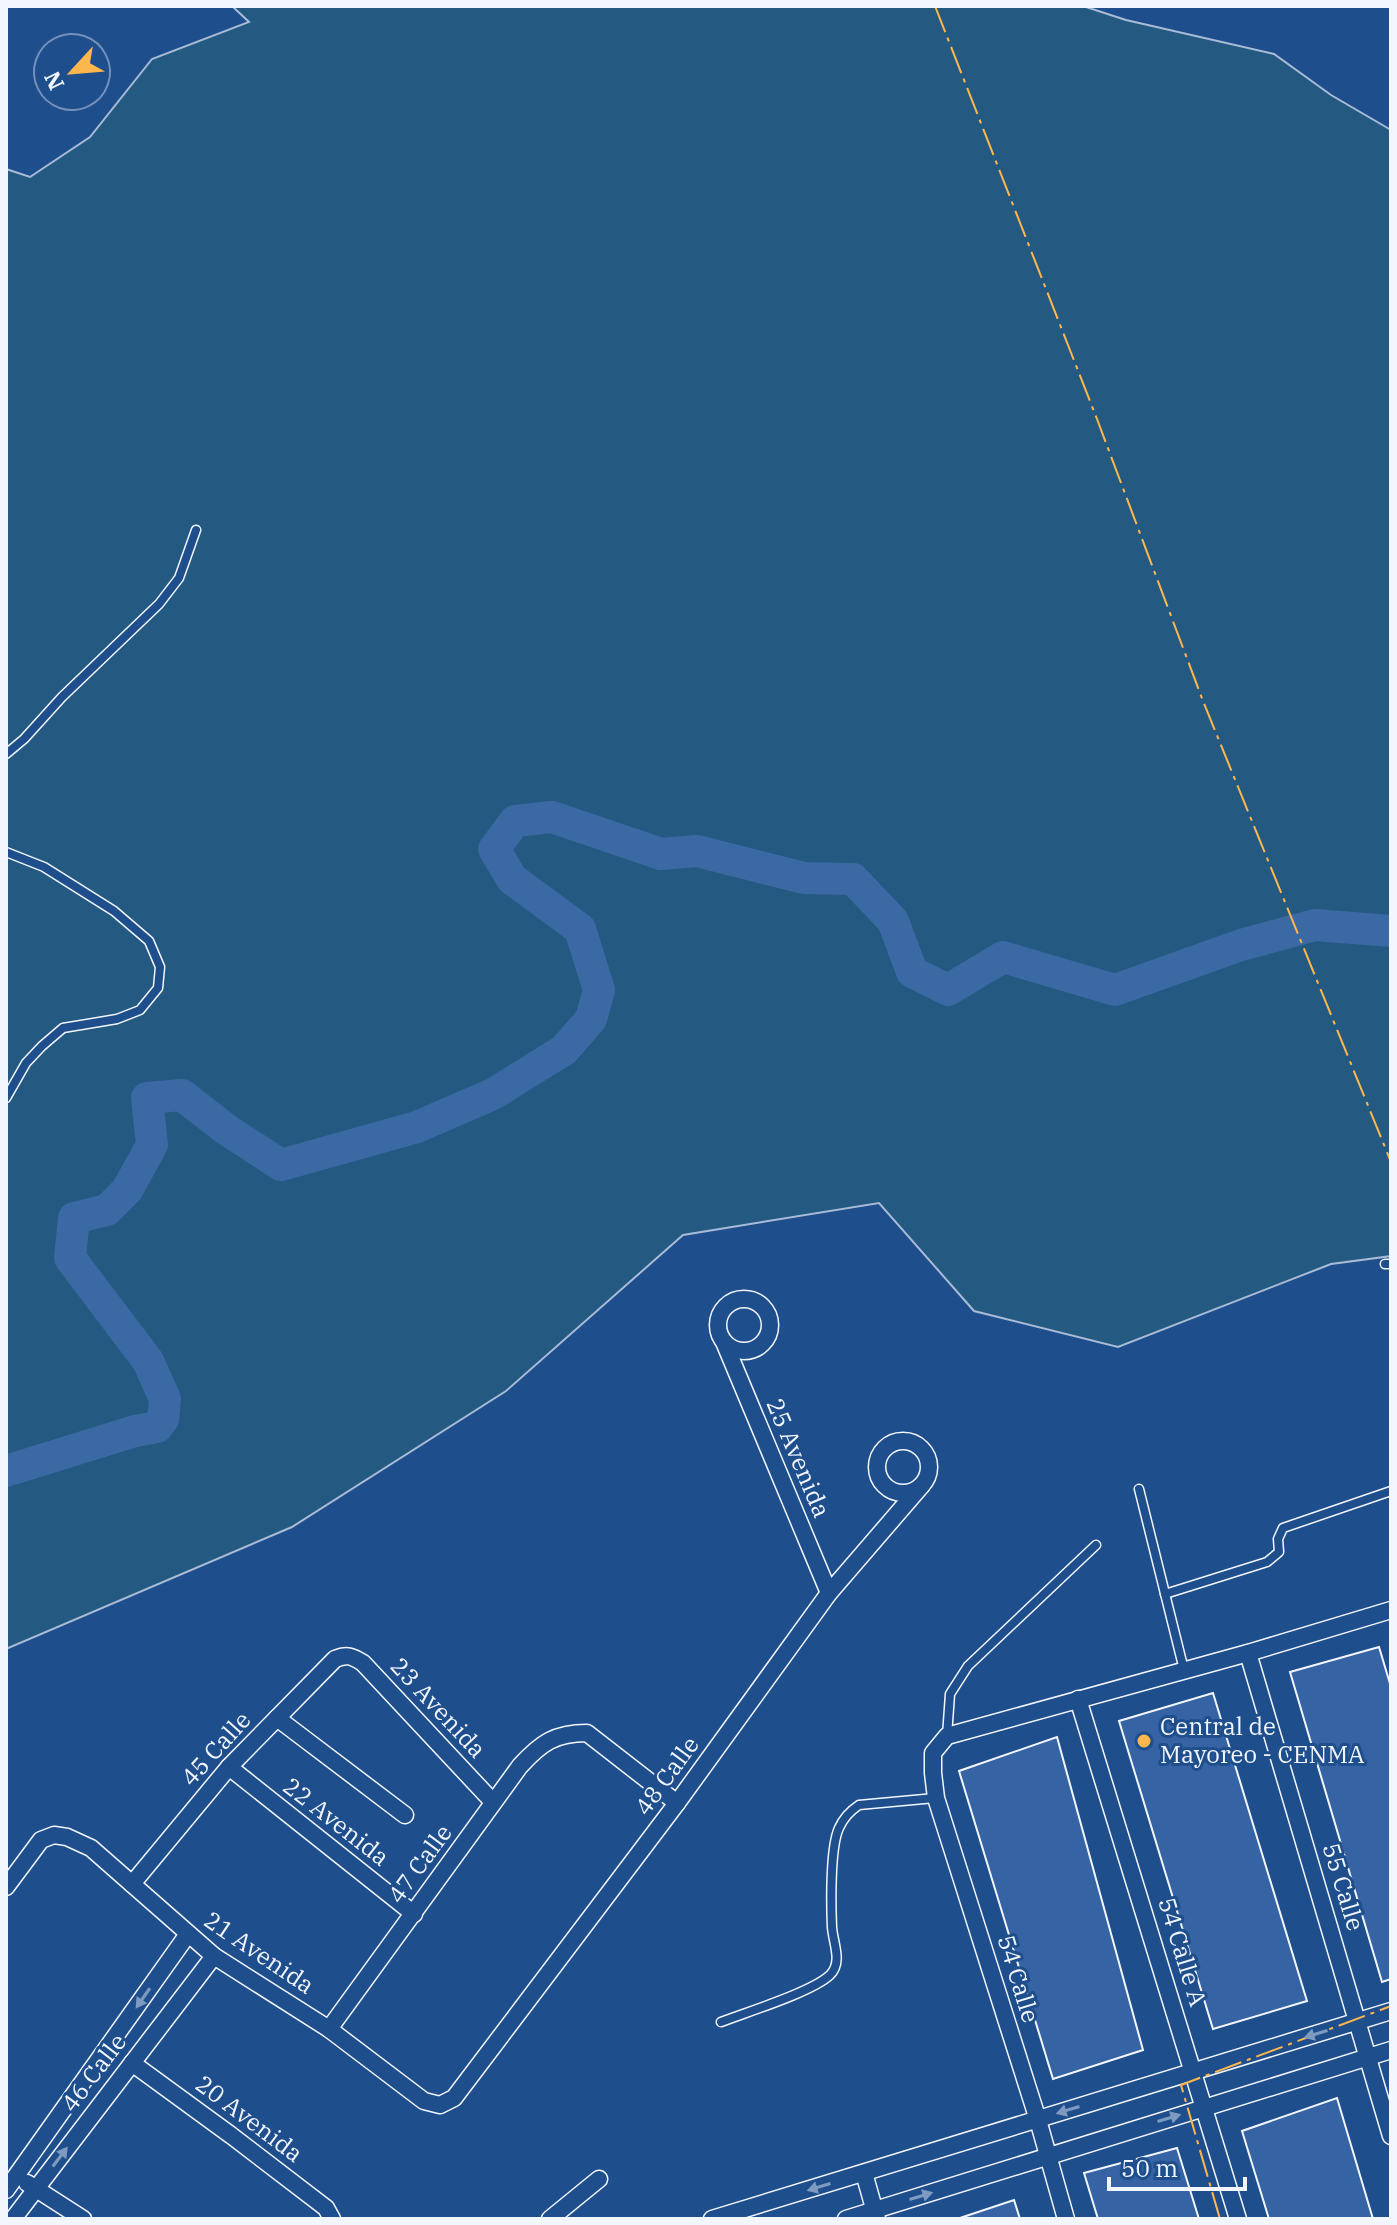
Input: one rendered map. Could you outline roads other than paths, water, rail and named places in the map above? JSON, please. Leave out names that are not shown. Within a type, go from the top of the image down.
[{"type":"street","name":"25 Avenida","points":[[724,1342],[829,1593]]},
{"type":"street","name":"48 Calle","points":[[454,2098],[677,1803],[829,1593],[922,1485]]},
{"type":"street","points":[[947,1736],[1391,1610]]},
{"type":"street","name":"55 Calle","points":[[1248,1653],[1391,2136]]},
{"type":"street","name":"45 Calle","points":[[132,1884],[229,1767],[335,1659],[343,1656]]},
{"type":"street","name":"23 Avenida","points":[[343,1656],[351,1656],[363,1663],[493,1802]]},
{"type":"street","name":"54 Calle A","points":[[1078,1699],[1238,2219]]},
{"type":"street","points":[[277,1718],[405,1815]]},
{"type":"street","name":"47 Calle","points":[[329,2029],[493,1802],[538,1746],[558,1736],[587,1733],[677,1803]]},
{"type":"street","name":"54 Calle","points":[[947,1736],[933,1753],[936,1798],[1038,2120],[1066,2219]]},
{"type":"street","name":"22 Avenida","points":[[229,1767],[414,1914]]},
{"type":"street","name":"21 Avenida","points":[[6,1887],[41,1840],[54,1835],[67,1837],[91,1848],[214,1956],[329,2029],[424,2101],[440,2105],[454,2098]]},
{"type":"street","name":"46 Calle","points":[[11,2184],[188,1934]]},
{"type":"street","name":"46 Calle","points":[[13,2219],[214,1956]]},
{"type":"street","points":[[712,2219],[1391,2011]]},
{"type":"street","points":[[846,2219],[876,2215],[1047,2156],[1391,2050]]},
{"type":"street","name":"20 Avenida","points":[[132,2063],[326,2208],[332,2219]]},
{"type":"street","points":[[864,2173],[876,2215]]},
{"type":"street","points":[[550,2219],[599,2179]]},
{"type":"street","points":[[11,2184],[36,2188],[83,2219]]},
{"type":"lane","points":[[6,754],[159,604],[179,578],[196,530]]},
{"type":"lane","points":[[6,852],[44,867],[114,911],[149,941],[160,967],[158,988],[140,1010],[117,1019],[63,1028],[26,1063],[6,1098]]},
{"type":"lane","points":[[1139,1489],[1184,1670]]},
{"type":"lane","points":[[1165,1594],[1267,1562],[1279,1552],[1278,1539],[1283,1528],[1391,1491]]},
{"type":"lane","points":[[947,1736],[950,1694],[968,1666],[1096,1545]]},
{"type":"lane","points":[[721,2022],[821,1982],[833,1972],[837,1955],[832,1931],[832,1883],[837,1831],[850,1811],[859,1805],[936,1798]]},
{"type":"waterway","points":[[6,1471],[157,1427],[163,1419],[165,1399],[148,1361],[70,1258],[74,1218],[107,1210],[127,1190],[152,1145],[147,1098],[182,1095],[227,1130],[281,1165],[417,1127],[493,1094],[564,1050],[591,1019],[599,990],[580,929],[512,879],[494,849],[515,821],[552,817],[661,854],[697,851],[804,878],[853,879],[893,921],[912,972],[948,990],[1003,957],[1115,990],[1241,945],[1315,925],[1391,931]]},
{"type":"place","name":"Central de Mayoreo - CENMA","points":[[1144,1741]]}]
